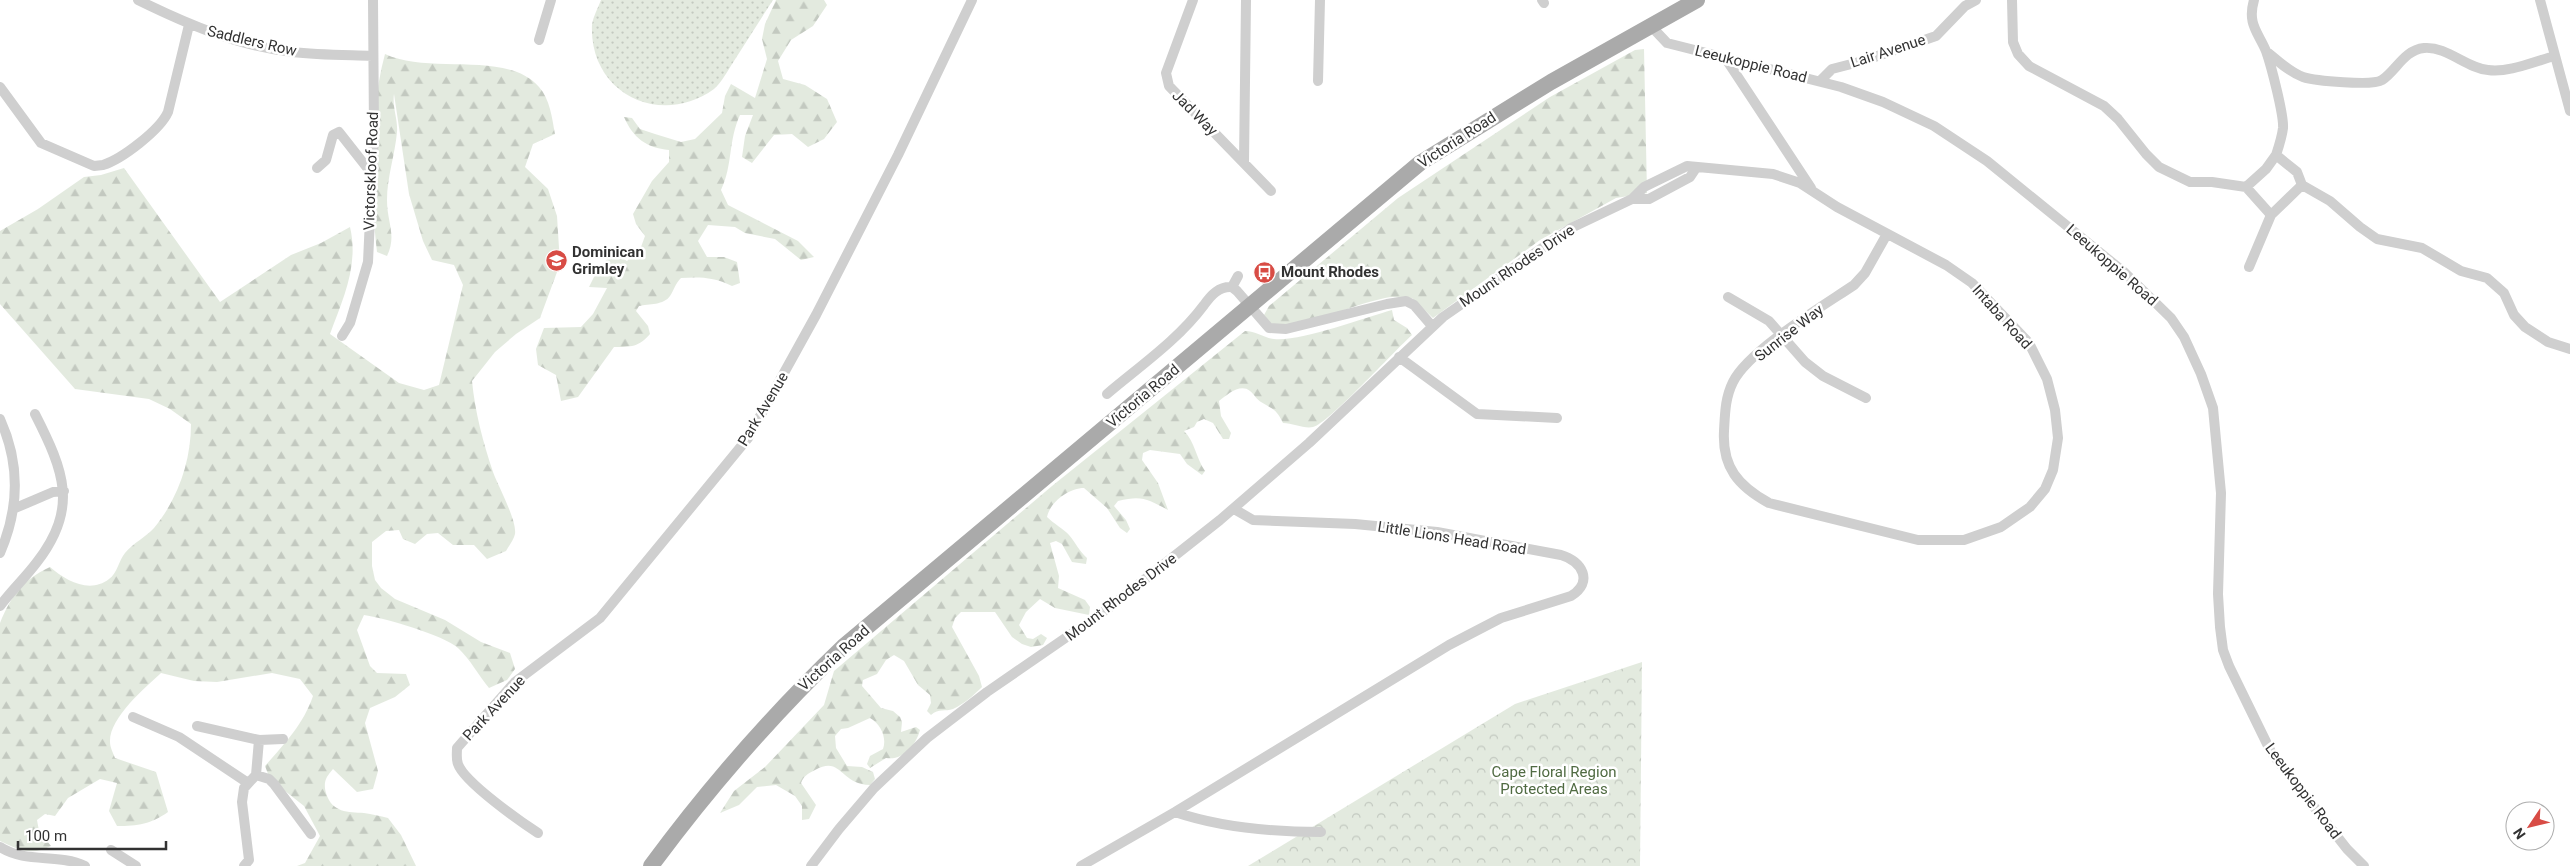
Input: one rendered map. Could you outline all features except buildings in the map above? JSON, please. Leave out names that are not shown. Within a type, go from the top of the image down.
[{"type":"main road","name":"Victoria Road","points":[[650,866],[697,803],[745,747],[790,698],[843,647],[1420,163],[1479,124],[1696,0]]},
{"type":"street","name":"Saddlers Row","points":[[138,0],[189,25],[250,44],[291,52],[372,56]]},
{"type":"street","name":"Victorskloof Road","points":[[342,336],[350,323],[367,268],[374,133],[373,0]]},
{"type":"street","points":[[539,40],[551,0]]},
{"type":"street","name":"Park Avenue","points":[[538,833],[510,815],[472,782],[458,764],[457,748],[515,682],[600,618],[748,438],[816,315],[898,155],[972,0]]},
{"type":"street","name":"Jad Way","points":[[1194,0],[1166,73],[1167,81],[1172,90],[1244,162],[1270,191]]},
{"type":"street","points":[[1244,162],[1246,0]]},
{"type":"street","points":[[1318,81],[1320,0]]},
{"type":"street","name":"Lair Avenue","points":[[1820,81],[1832,69],[1863,61],[1936,36],[1965,6],[1976,0]]},
{"type":"street","points":[[2012,0],[2013,42],[2018,54],[2029,66],[2104,106],[2146,154],[2174,176],[2190,182],[2212,182],[2246,187],[2271,215]]},
{"type":"street","points":[[2246,187],[2266,169],[2276,155],[2283,126],[2266,51],[2254,27],[2252,17],[2254,0]]},
{"type":"street","points":[[2540,0],[2570,111]]},
{"type":"street","points":[[0,87],[41,143],[94,166],[108,164],[154,131],[164,121],[168,112],[189,25]]},
{"type":"street","name":"Leeukoppie Road","points":[[1650,25],[1667,43],[1820,81],[1883,102],[1934,126],[1966,146],[2125,272],[2165,312],[2178,329],[2201,374],[2212,408],[2221,493],[2218,594],[2220,627],[2228,666],[2271,752],[2347,849],[2364,866]]},
{"type":"street","points":[[2266,51],[2303,77],[2322,81],[2375,82],[2384,79],[2397,63],[2410,54],[2424,48],[2450,54],[2478,68],[2489,70],[2555,56]]},
{"type":"street","name":"Intaba Road","points":[[1726,59],[1812,188]]},
{"type":"street","points":[[317,168],[326,160],[333,135],[339,132],[372,174]]},
{"type":"street","points":[[2276,155],[2285,160],[2298,172],[2302,185],[2330,201],[2377,239],[2422,248],[2461,272],[2487,278],[2504,293],[2514,315],[2525,328],[2548,342],[2570,349]]},
{"type":"street","name":"Intaba Road","points":[[1632,199],[1649,199],[1690,177],[1696,168],[1773,174],[1812,188],[1837,207],[1946,264],[1972,284],[2029,344],[2047,380],[2055,410],[2058,438],[2052,470],[2045,489],[2030,508],[2001,527],[1964,540],[1918,540],[1842,520]]},
{"type":"street","points":[[2249,267],[2271,215],[2302,185]]},
{"type":"street","name":"Mount Rhodes Drive","points":[[811,866],[838,829],[874,788],[926,738],[986,692],[1106,610],[1234,509],[1309,443],[1432,326],[1571,228],[1632,199]]},
{"type":"street","name":"Sunrise Way","points":[[1842,520],[1769,503],[1747,491],[1730,468],[1723,449],[1726,398],[1733,380],[1761,350],[1854,285],[1865,273],[1887,234]]},
{"type":"street","points":[[1232,287],[1238,276]]},
{"type":"street","points":[[1232,287],[1265,325],[1278,330],[1406,301],[1414,305],[1432,326]]},
{"type":"street","points":[[1107,394],[1189,323],[1211,295],[1222,288],[1232,287]]},
{"type":"street","points":[[1728,297],[1757,314],[1782,334],[1805,362],[1823,376],[1866,398]]},
{"type":"street","points":[[1399,357],[1477,414],[1557,418]]},
{"type":"street","points":[[0,606],[53,539],[63,509],[64,491],[57,461],[35,414]]},
{"type":"street","points":[[0,419],[12,453],[15,472],[13,510],[9,532],[0,553]]},
{"type":"street","points":[[13,510],[53,492],[64,491]]},
{"type":"street","name":"Little Lions Head Road","points":[[1175,812],[1449,645],[1501,618],[1577,593],[1582,584],[1583,572],[1579,564],[1572,558],[1561,555],[1437,532],[1355,524],[1252,520],[1234,509]]},
{"type":"street","points":[[133,717],[180,737],[248,783]]},
{"type":"street","points":[[197,726],[259,740],[283,739]]},
{"type":"street","points":[[249,864],[242,802],[248,783],[256,775],[259,740]]},
{"type":"street","points":[[256,775],[266,777],[274,784],[311,834]]},
{"type":"street","points":[[1081,866],[1175,812],[1213,824],[1293,832],[1321,832]]},
{"type":"street","points":[[0,847],[22,857],[69,860],[85,866]]},
{"type":"street","points":[[111,850],[136,866]]},
{"type":"green space","points":[[601,0],[773,0],[717,86],[693,100],[672,105],[651,104],[632,97],[615,85],[602,69],[594,49],[592,25]]},
{"type":"green space","points":[[776,0],[824,0],[827,5],[813,26],[791,40],[778,61],[783,79],[805,85],[827,99],[837,122],[824,139],[808,147],[792,134],[774,135],[752,163],[742,157],[745,136],[753,115],[740,115],[736,125],[725,181],[721,190],[728,205],[798,241],[814,257],[801,260],[775,239],[745,233],[735,227],[708,225],[698,241],[707,257],[724,257],[737,262],[740,283],[732,286],[707,278],[681,278],[667,299],[660,303],[639,306],[636,311],[648,326],[650,334],[642,342],[634,345],[614,347],[578,397],[561,401],[556,375],[538,365],[536,349],[544,328],[581,327],[593,314],[607,288],[589,287],[597,271],[613,252],[627,261],[641,247],[645,236],[636,224],[633,214],[652,181],[669,162],[669,150],[654,147],[642,141],[632,131],[624,117],[632,118],[640,129],[681,142],[695,139],[722,113],[725,96],[731,84],[755,98],[767,59],[762,39],[765,24]]},
{"type":"green space","points":[[1644,49],[1647,193],[1616,198],[1540,240],[1433,318],[1412,298],[1395,297],[1388,297],[1302,323],[1273,326],[1264,315],[1269,306],[1398,198],[1550,97],[1635,50]]},
{"type":"green space","points":[[385,54],[403,60],[423,63],[488,66],[508,69],[525,76],[539,87],[546,97],[552,115],[555,134],[533,144],[525,167],[548,189],[557,216],[560,264],[540,318],[516,334],[495,352],[472,381],[483,438],[493,472],[513,520],[515,528],[514,538],[506,551],[487,559],[474,545],[453,545],[438,533],[427,534],[415,544],[403,539],[399,530],[386,531],[372,542],[372,566],[375,580],[381,588],[395,599],[445,620],[481,642],[510,653],[515,669],[507,680],[489,688],[466,657],[451,643],[413,628],[364,615],[357,630],[370,666],[377,673],[406,674],[410,685],[395,697],[370,708],[365,723],[378,771],[373,789],[357,792],[333,769],[326,780],[325,789],[329,800],[336,808],[388,818],[401,835],[416,866],[297,866],[305,863],[320,836],[304,806],[270,779],[265,766],[299,725],[313,696],[300,679],[272,673],[217,682],[194,681],[161,673],[121,714],[111,733],[110,746],[115,758],[156,772],[168,812],[162,816],[144,824],[117,826],[109,811],[117,783],[100,779],[68,798],[55,816],[45,814],[37,820],[39,831],[51,846],[38,851],[26,851],[0,841],[0,623],[4,613],[13,597],[25,583],[50,567],[63,577],[78,584],[94,585],[112,577],[125,553],[154,528],[170,505],[186,466],[191,424],[170,409],[149,399],[75,389],[0,304],[0,231],[38,209],[84,177],[101,175],[124,168],[220,302],[291,255],[321,243],[350,227],[352,241],[351,268],[344,295],[330,334],[399,383],[424,390],[439,385],[463,285],[454,265],[432,260],[423,241],[409,194],[394,94],[397,132],[387,200],[391,242],[387,256],[377,252],[373,204],[372,152],[376,101]]},
{"type":"green space","points":[[1392,310],[1394,320],[1407,328],[1412,335],[1346,401],[1321,423],[1313,427],[1302,427],[1283,423],[1274,410],[1260,401],[1250,391],[1242,388],[1219,401],[1221,416],[1231,433],[1229,439],[1223,439],[1213,423],[1204,419],[1197,422],[1194,427],[1184,431],[1191,440],[1205,471],[1202,475],[1187,464],[1180,454],[1150,450],[1143,453],[1142,460],[1158,483],[1168,510],[1139,498],[1118,501],[1114,506],[1126,520],[1130,529],[1127,533],[1120,528],[1107,508],[1084,488],[1072,490],[1056,501],[1047,517],[1067,533],[1087,558],[1086,564],[1072,562],[1062,544],[1056,541],[1050,543],[1059,576],[1058,588],[1085,600],[1090,607],[1089,615],[1055,608],[1040,599],[1026,612],[1019,625],[1027,638],[1033,639],[1041,634],[1047,638],[1043,645],[1031,647],[1022,644],[1012,637],[995,612],[961,612],[955,618],[952,627],[979,676],[982,687],[957,707],[931,715],[927,711],[931,703],[930,695],[918,685],[904,661],[894,655],[886,660],[877,674],[863,680],[862,686],[881,708],[893,711],[900,717],[902,722],[901,732],[916,727],[920,730],[908,751],[898,757],[886,758],[870,768],[867,764],[870,756],[883,749],[884,745],[884,736],[880,728],[870,718],[848,728],[841,729],[835,736],[836,748],[847,766],[862,767],[873,772],[875,779],[870,785],[852,780],[836,768],[824,766],[808,774],[801,783],[816,805],[809,819],[802,820],[802,806],[795,796],[776,785],[757,787],[739,805],[720,813],[734,791],[765,767],[824,705],[834,671],[1052,486],[1245,331],[1274,339],[1299,337]]},
{"type":"green space","name":"Cape Floral Region Protected Areas","points":[[1642,662],[1640,866],[1248,866],[1515,704]]},
{"type":"place","name":"Dominican Grimley","points":[[556,261]]},
{"type":"place","name":"Mount Rhodes","points":[[1265,272]]}]
